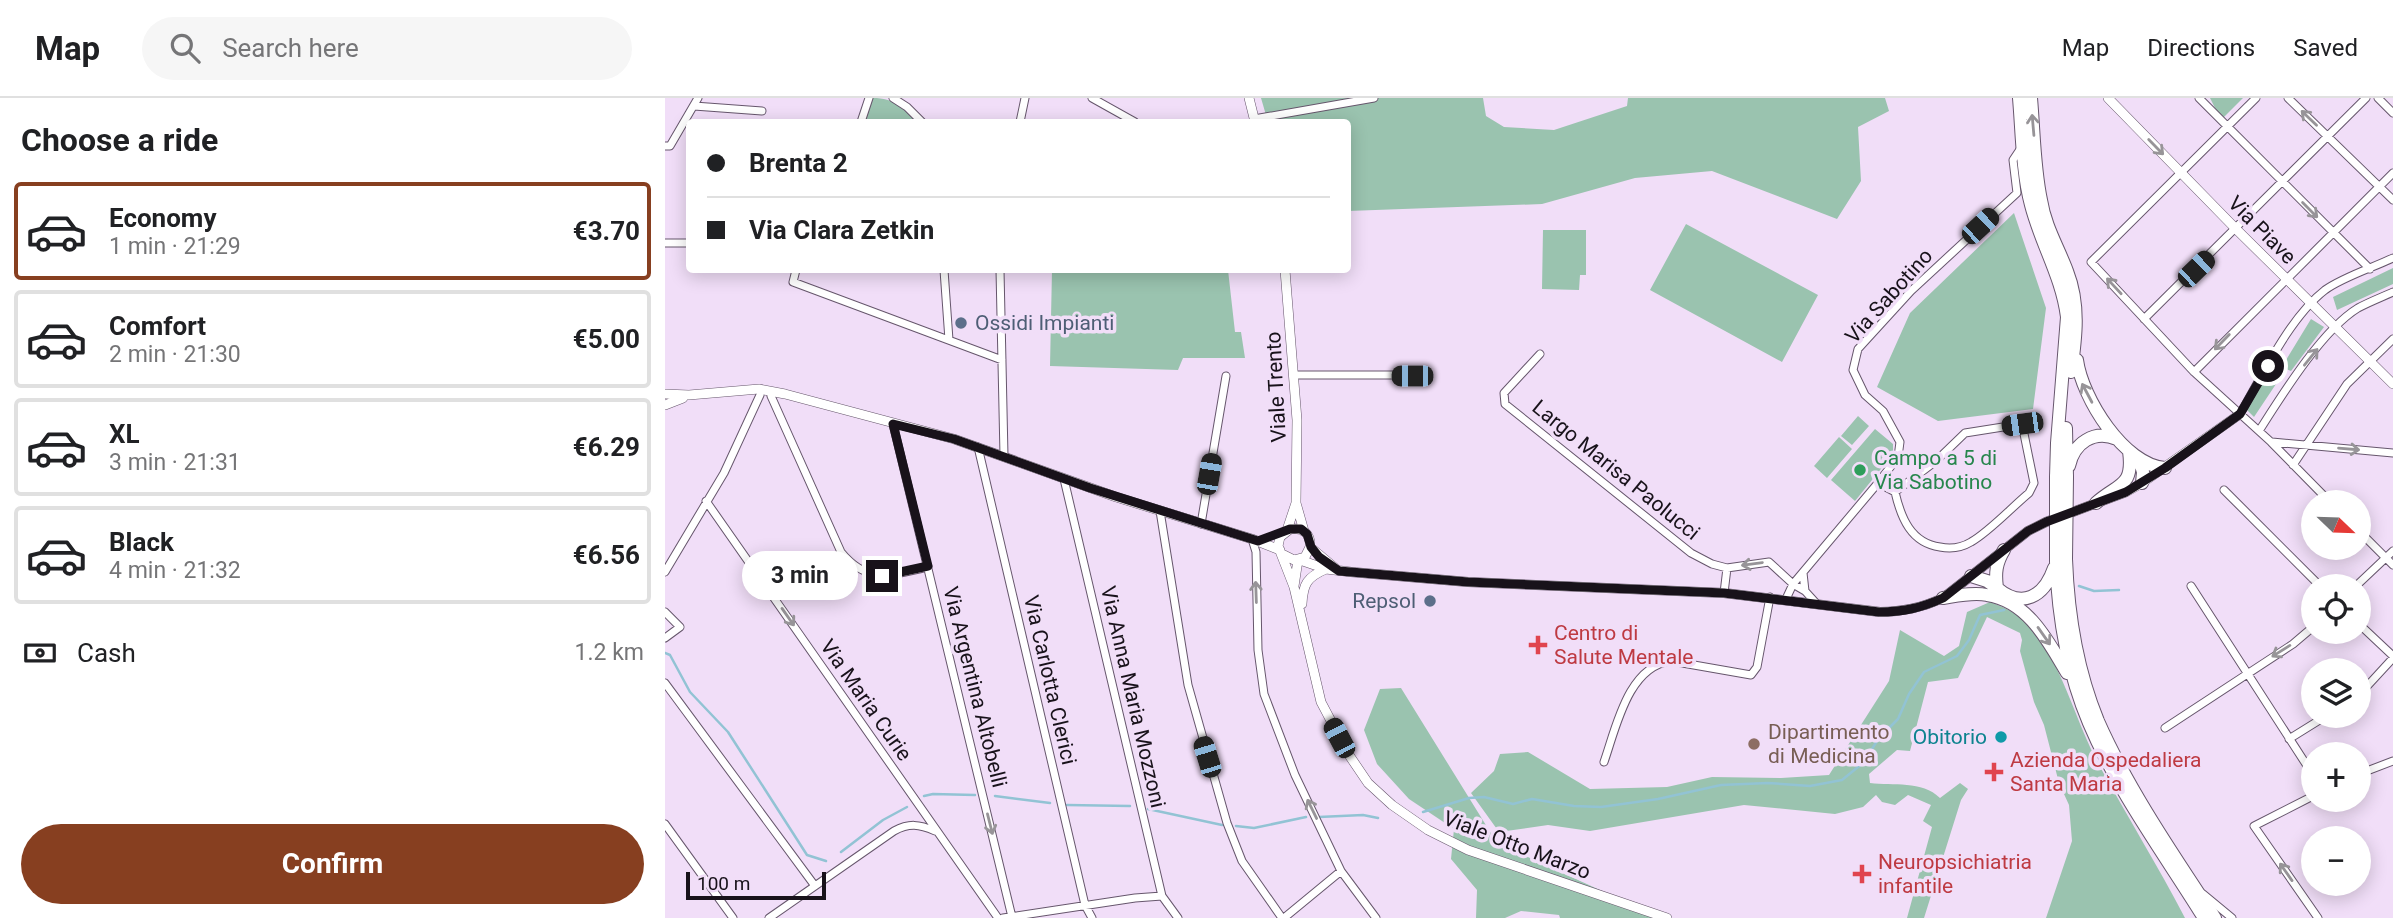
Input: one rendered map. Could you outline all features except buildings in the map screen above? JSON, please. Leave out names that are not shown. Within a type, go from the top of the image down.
[{"type":"main road","points":[[2019,98],[2030,201],[2065,297],[2067,317],[2057,443],[2062,477]]},
{"type":"main road","points":[[2031,98],[2040,199],[2047,226],[2067,272],[2077,316],[2062,477],[2061,625],[2077,690],[2102,752],[2204,918]]},
{"type":"main road","points":[[2076,339],[2078,373],[2082,384],[2117,439],[2143,472],[2142,483]]},
{"type":"main road","points":[[2062,477],[2075,449],[2087,438],[2101,435],[2117,439]]},
{"type":"main road","points":[[2133,460],[2165,468]]},
{"type":"main road","points":[[2096,503],[2125,482],[2133,460]]},
{"type":"main road","points":[[1991,591],[1996,566],[2004,550]]},
{"type":"main road","points":[[1971,576],[1977,589],[2020,600],[2032,597],[2042,589],[2061,560]]},
{"type":"main road","points":[[2061,560],[2077,653],[2098,720],[2128,779],[2215,918]]},
{"type":"main road","points":[[1943,598],[1991,591],[2017,607],[2033,620],[2077,690]]},
{"type":"street","points":[[862,119],[869,98]]},
{"type":"street","points":[[893,98],[919,119]]},
{"type":"street","points":[[1015,98],[1025,100],[1021,119]]},
{"type":"street","points":[[1092,98],[1130,119]]},
{"type":"street","points":[[1249,98],[1254,119]]},
{"type":"street","points":[[1265,119],[1374,98]]},
{"type":"street","name":"Via Piave","points":[[2108,98],[2393,384]]},
{"type":"street","points":[[2199,98],[2370,269]]},
{"type":"street","points":[[2256,98],[2091,262],[2194,372],[2271,442],[2318,490]]},
{"type":"street","points":[[2288,98],[2393,200]]},
{"type":"street","points":[[2144,319],[2366,98]]},
{"type":"street","points":[[2378,98],[2393,113]]},
{"type":"street","points":[[687,119],[696,102],[762,111]]},
{"type":"street","points":[[665,146],[670,146],[686,121]]},
{"type":"street","points":[[680,132],[686,132]]},
{"type":"street","name":"Via Sabotino","points":[[1878,483],[1898,457],[1900,442],[1883,411],[1865,395],[1853,370],[1858,349],[1911,291],[2017,193],[2013,159],[2023,144]]},
{"type":"street","points":[[2194,372],[2285,278],[2393,173]]},
{"type":"street","points":[[665,243],[686,243]]},
{"type":"street","points":[[665,394],[689,396],[759,389],[785,394],[978,447],[1064,479],[1255,540],[1281,552],[1289,559],[1326,569],[1468,582],[1724,593],[1879,612],[1904,612],[1927,606],[1943,598],[2028,531],[2142,483],[2240,414],[2282,341],[2311,303],[2326,289],[2393,258]]},
{"type":"street","points":[[795,273],[793,282],[1002,360]]},
{"type":"street","points":[[944,273],[949,341]]},
{"type":"street","points":[[1000,273],[1004,456]]},
{"type":"street","name":"Viale Trento","points":[[1285,273],[1294,375],[1296,503],[1304,531]]},
{"type":"street","points":[[2259,431],[2293,379],[2336,326],[2358,308],[2393,292]]},
{"type":"street","points":[[2293,465],[2347,384],[2393,339]]},
{"type":"street","name":"Largo Marisa Paolucci","points":[[1540,354],[1504,393],[1505,404],[1691,553],[1727,568]]},
{"type":"street","points":[[1294,375],[1428,375]]},
{"type":"street","points":[[1201,524],[1226,376]]},
{"type":"street","points":[[734,392],[760,396],[785,394]]},
{"type":"street","points":[[665,405],[689,396]]},
{"type":"street","points":[[665,572],[724,473],[760,396]]},
{"type":"street","points":[[772,396],[841,552],[851,564],[858,570],[882,576],[928,566]]},
{"type":"street","name":"Via Argentina Altobelli","points":[[893,424],[1012,917]]},
{"type":"street","points":[[1786,599],[1793,584],[1878,483],[1895,492],[1905,522],[1914,536],[1930,546],[1951,549],[1971,542],[2029,493],[2034,483],[2022,424],[1965,433],[1936,461],[1895,492]]},
{"type":"street","points":[[2271,442],[2393,453]]},
{"type":"street","name":"Via Carlotta Clerici","points":[[978,447],[1085,905],[1092,918]]},
{"type":"street","name":"Via Anna Maria Mozzoni","points":[[1064,479],[1162,896],[1178,918]]},
{"type":"street","points":[[2224,490],[2308,574]]},
{"type":"street","name":"Via Maria Curie","points":[[706,501],[936,832],[1000,918]]},
{"type":"street","name":"Viale Trento","points":[[1285,531],[1296,503]]},
{"type":"street","points":[[1160,511],[1188,685],[1227,824],[1242,861],[1283,918],[1341,871]]},
{"type":"street","points":[[1255,540],[1298,528],[1310,538],[1311,547],[1319,557],[1339,571]]},
{"type":"street","points":[[1281,552],[1279,541],[1285,531]]},
{"type":"street","points":[[1255,540],[1258,650],[1264,694],[1295,775],[1341,871],[1376,918]]},
{"type":"street","points":[[2371,543],[2393,565]]},
{"type":"street","points":[[1299,560],[1311,547]]},
{"type":"street","points":[[2369,574],[2393,551]]},
{"type":"street","name":"Viale Otto Marzo","points":[[1281,552],[1294,587],[1321,702],[1349,755],[1368,783],[1392,806],[1428,830],[1468,850],[1667,918]]},
{"type":"street","name":"Viale Otto Marzo","points":[[1294,587],[1299,560]]},
{"type":"street","points":[[1724,593],[1727,568],[1769,562],[1816,603]]},
{"type":"street","points":[[1301,616],[1306,580],[1326,569]]},
{"type":"street","points":[[1803,572],[1805,591]]},
{"type":"street","points":[[2191,586],[2301,757]]},
{"type":"street","points":[[1604,762],[1627,697],[1635,684],[1661,662],[1671,661],[1751,675],[1757,667],[1770,597]]},
{"type":"street","points":[[665,612],[680,627],[665,638]]},
{"type":"street","points":[[2165,728],[2301,635]]},
{"type":"street","points":[[2371,636],[2393,657],[2371,682]]},
{"type":"street","points":[[665,683],[815,886]]},
{"type":"street","points":[[2289,739],[2307,728]]},
{"type":"street","points":[[2371,769],[2393,761]]},
{"type":"street","points":[[2301,802],[2254,826],[2318,918]]},
{"type":"street","points":[[665,824],[733,918]]},
{"type":"street","points":[[769,918],[908,824],[924,826],[936,832]]},
{"type":"street","points":[[2195,888],[2232,918]]},
{"type":"street","points":[[1000,918],[1162,896]]},
{"type":"green space","points":[[880,98],[893,102],[916,119],[864,119],[870,101]]},
{"type":"green space","points":[[1261,98],[1483,98],[1486,116],[1504,127],[1554,130],[1627,106],[1628,98],[1885,98],[1889,111],[1858,127],[1861,181],[1837,219],[1712,171],[1635,178],[1542,204],[1351,211],[1351,119],[1267,119]]},
{"type":"green space","points":[[2210,98],[2243,98],[2221,120]]},
{"type":"green space","points":[[2014,213],[2046,308],[2033,409],[1938,421],[1877,387],[1910,313]]},
{"type":"green space","points":[[1686,224],[1818,295],[1782,362],[1650,290]]},
{"type":"green space","points":[[1543,230],[1586,230],[1586,275],[1580,275],[1579,290],[1542,289]]},
{"type":"green space","points":[[2393,268],[2393,284],[2337,310],[2333,297]]},
{"type":"green space","points":[[1052,273],[1228,273],[1235,332],[1241,332],[1245,358],[1183,358],[1178,370],[1050,366]]},
{"type":"green space","points":[[2311,319],[2324,327],[2291,371],[2286,369],[2254,417],[2246,409],[2276,361],[2283,365]]},
{"type":"green space","points":[[1858,416],[1869,426],[1852,445],[1841,436]]},
{"type":"green space","name":"Campo a 5 di Via Sabotino","points":[[1875,429],[1893,444],[1893,454],[1855,501],[1831,480]]},
{"type":"green space","points":[[1839,437],[1852,449],[1827,478],[1814,466]]},
{"type":"green space","points":[[1990,602],[2022,618],[2047,650],[2099,765],[2185,918],[2046,918],[2072,841],[2069,805],[2059,783],[2044,725],[2034,702],[2020,651],[2020,633],[1987,617],[1958,678],[1928,682],[1910,751],[1897,750],[1869,774],[1870,783],[1916,786],[1933,792],[1940,798],[1960,783],[1968,789],[1961,800],[1924,918],[1907,918],[1932,827],[1923,821],[1931,805],[1908,795],[1895,805],[1882,802],[1876,795],[1863,807],[1835,814],[1744,805],[1590,831],[1548,825],[1499,832],[1471,793],[1494,771],[1500,754],[1528,752],[1590,789],[1667,787],[1712,777],[1781,778],[1829,775],[1889,681],[1900,630],[1944,656],[1959,646],[1967,612]]},
{"type":"green space","points":[[1401,688],[1497,843],[1661,918],[1560,918],[1559,915],[1521,911],[1505,918],[1476,918],[1477,890],[1451,859],[1454,829],[1409,799],[1377,764],[1364,730],[1380,689]]},
{"type":"waterway","points":[[2079,586],[2094,591],[2119,590]]},
{"type":"waterway","points":[[1423,812],[1469,798],[1484,797],[1513,804],[1532,799],[1574,806],[1601,807],[1658,799],[1721,785],[1768,783],[1810,786],[1842,780],[1863,763],[1879,738],[1898,719],[1909,694],[1924,672],[1957,656],[1969,640],[1980,615],[2004,610]]},
{"type":"waterway","points":[[665,653],[670,655],[690,692],[728,732],[807,855],[826,861]]},
{"type":"waterway","points":[[924,796],[975,795]]},
{"type":"waterway","points":[[995,796],[1050,803]]},
{"type":"waterway","points":[[1067,805],[1130,806]]},
{"type":"waterway","points":[[841,852],[883,820],[907,807]]},
{"type":"waterway","points":[[1148,809],[1222,825]]},
{"type":"waterway","points":[[1319,817],[1363,815],[1378,818]]},
{"type":"waterway","points":[[1236,826],[1254,828],[1306,817]]},
{"type":"place","name":"Ossidi Impianti","points":[[961,323]]},
{"type":"place","name":"Campo a 5 di Via Sabotino","points":[[1860,470]]},
{"type":"place","name":"Repsol","points":[[1430,601]]},
{"type":"place","name":"Centro di Salute Mentale","points":[[1538,645]]},
{"type":"place","name":"Obitorio","points":[[2001,737]]},
{"type":"place","name":"Dipartimento di Medicina","points":[[1754,744]]},
{"type":"place","name":"Azienda Ospedaliera Santa Maria","points":[[1994,772]]},
{"type":"place","name":"Neuropsichiatria infantile","points":[[1862,874]]},
{"type":"route","points":[[882,576],[928,566],[893,424],[954,439],[1090,488],[1258,541],[1298,528],[1310,538],[1311,547],[1319,557],[1339,571],[1468,582],[1724,593],[1879,612],[1904,612],[1927,606],[1943,598],[2028,531],[2126,492],[2165,468],[2240,414],[2268,366]]}]
